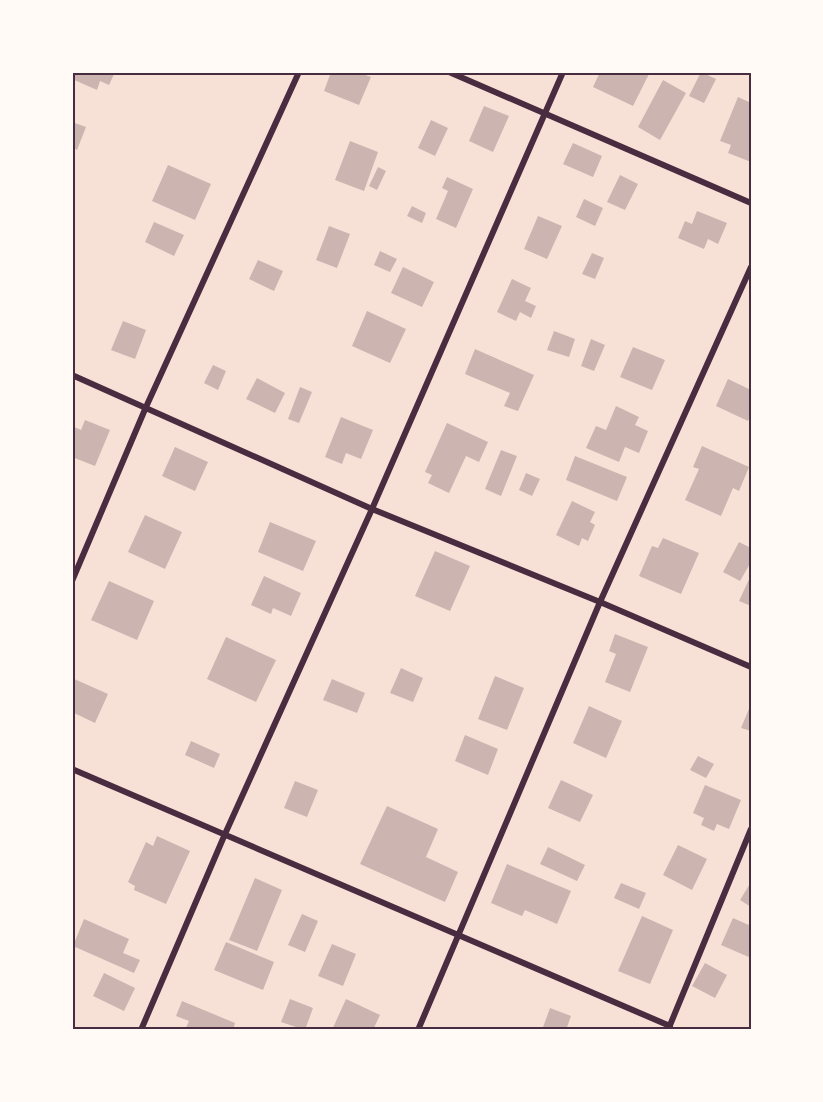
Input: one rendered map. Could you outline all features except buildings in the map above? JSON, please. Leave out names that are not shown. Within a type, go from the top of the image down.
[{"type":"street","points":[[72,581],[146,407],[299,72]]},
{"type":"street","points":[[449,72],[751,203]]},
{"type":"street","points":[[141,1030],[225,834],[372,509],[562,72]]},
{"type":"street","points":[[418,1030],[600,602],[751,267]]},
{"type":"street","points":[[72,375],[372,509],[600,602],[751,667]]},
{"type":"street","points":[[72,769],[460,935],[669,1028],[751,829]]}]
